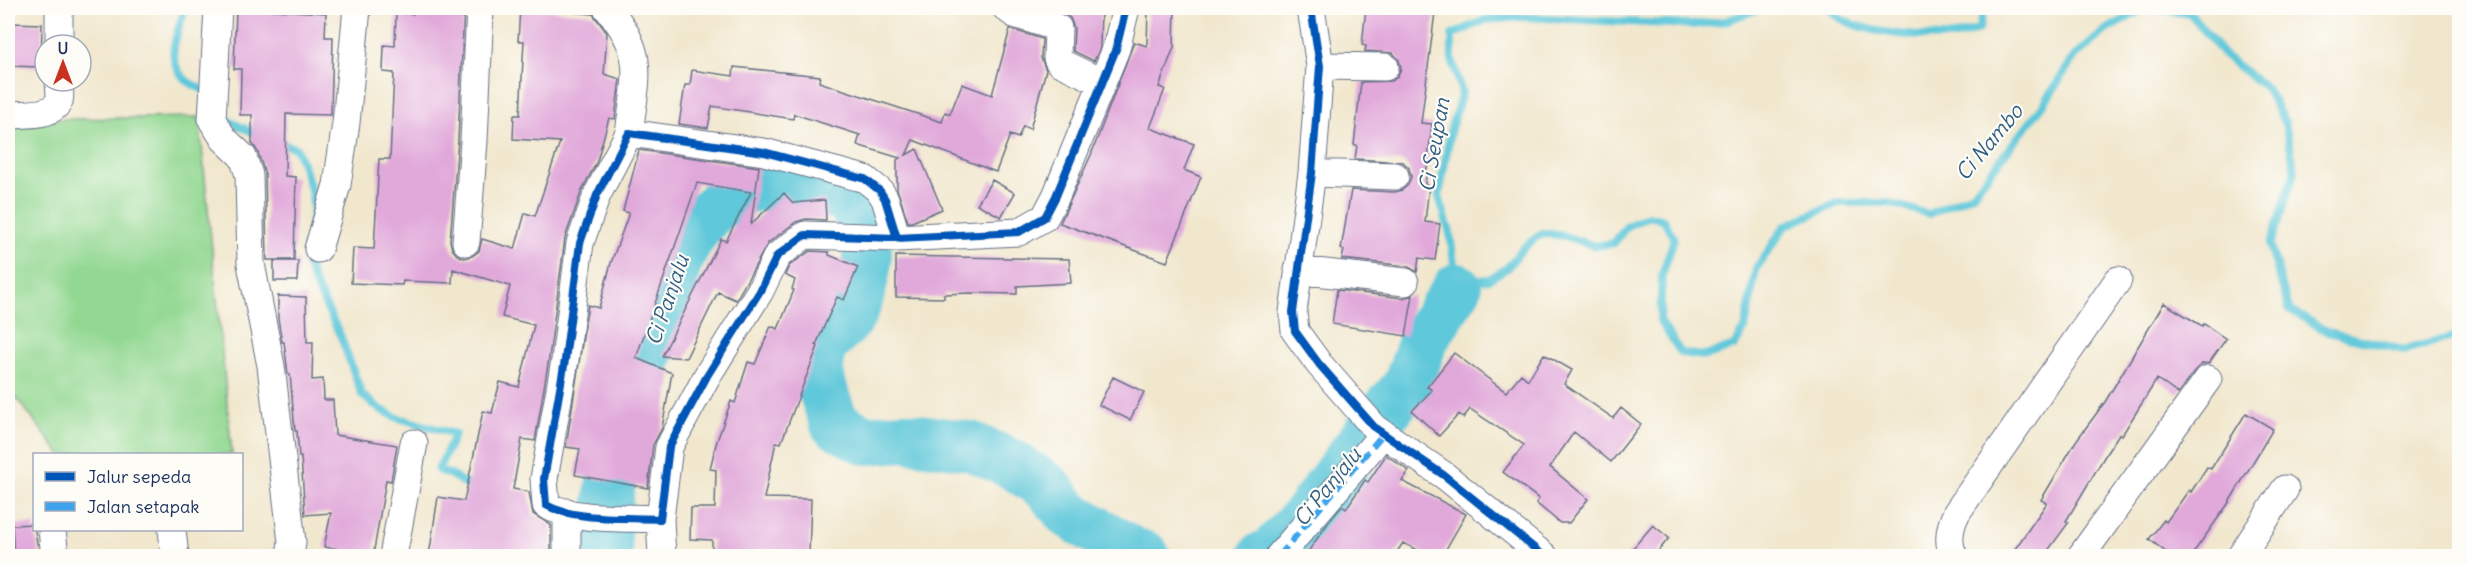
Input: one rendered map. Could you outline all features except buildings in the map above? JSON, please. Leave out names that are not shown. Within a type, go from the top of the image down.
[{"type":"street","points":[[59,8],[59,33]]},
{"type":"street","points":[[218,8],[212,120],[224,139],[243,157],[249,175],[251,264],[271,366],[292,542],[290,556]]},
{"type":"street","points":[[318,249],[337,185],[346,123],[357,8]]},
{"type":"street","points":[[466,242],[474,141],[480,8]]},
{"type":"street","points":[[607,8],[624,26],[633,44],[638,70],[628,133],[597,195],[580,243],[565,360],[544,479],[545,504],[554,509],[574,513],[660,519]]},
{"type":"street","points":[[1006,8],[1014,14],[1058,28],[1057,58],[1059,62],[1101,82]]},
{"type":"street","points":[[662,556],[660,519],[669,447],[707,376],[760,291],[777,256],[805,235],[894,238],[1019,232],[1045,217],[1056,196],[1116,49],[1126,8]]},
{"type":"street","points":[[1308,8],[1312,15],[1320,66],[1312,173],[1293,312],[1295,331],[1352,402],[1379,431],[1445,476],[1544,556]]},
{"type":"street","points":[[1320,66],[1385,67]]},
{"type":"street","points":[[8,115],[47,112],[59,100],[59,93]]},
{"type":"street","points":[[628,133],[764,152],[865,179],[880,190],[885,199],[894,238]]},
{"type":"street","points":[[1312,173],[1395,176]]},
{"type":"street","points":[[1298,270],[1406,282]]},
{"type":"street","points":[[1954,556],[1949,538],[1952,522],[1957,512],[2118,280]]},
{"type":"street","points":[[2081,556],[2208,379]]},
{"type":"street","points":[[1279,556],[1379,431]]},
{"type":"street","points":[[393,556],[414,443]]},
{"type":"street","points":[[2241,556],[2285,489]]},
{"type":"street","points":[[567,556],[574,513]]},
{"type":"street","points":[[52,531],[55,556]]},
{"type":"street","points":[[172,531],[175,556]]},
{"type":"green space","points":[[199,117],[232,453],[59,453],[8,387],[8,126],[64,119]]},
{"type":"waterway","points":[[185,8],[174,45],[175,63],[185,79],[209,94]]},
{"type":"waterway","name":"Ci Nambo","points":[[1761,8],[1726,21],[1692,25],[1522,17],[1485,20],[1452,35],[1452,59],[1462,93],[1451,128],[1439,196],[1450,233],[1457,288],[1471,281],[1489,279],[1507,268],[1522,249],[1542,233],[1565,236],[1595,246],[1614,243],[1627,226],[1649,216],[1664,220],[1674,239],[1662,275],[1660,321],[1681,353],[1705,356],[1734,346],[1745,329],[1756,269],[1785,226],[1838,203],[1889,203],[1929,214],[1973,194],[2044,104],[2074,57],[2106,30],[2145,8]]},
{"type":"waterway","name":"Ci Seupan","points":[[1828,8],[1850,23],[1866,28],[1919,36],[1948,37],[1979,29],[1984,8]]},
{"type":"waterway","name":"Ci Nambo","points":[[2149,8],[2191,14],[2223,54],[2266,88],[2285,123],[2295,171],[2270,245],[2289,309],[2328,332],[2404,350],[2460,335]]},
{"type":"waterway","points":[[220,110],[229,121],[261,136]]},
{"type":"waterway","points":[[276,142],[296,148],[312,197],[311,228]]},
{"type":"waterway","name":"Ci Panjalu","points":[[608,556],[609,494],[614,464],[631,403],[663,315],[681,254],[700,224],[726,198],[748,188],[764,186],[812,188],[847,199],[854,207],[865,239],[866,264],[856,306],[849,318],[828,339],[820,352],[821,384],[835,424],[865,440],[904,437],[970,446],[1012,464],[1047,487],[1069,514],[1133,552],[1145,556]]},
{"type":"waterway","points":[[306,246],[307,264],[341,337],[362,395],[395,417],[455,434],[438,470],[477,491]]},
{"type":"waterway","name":"Ci Panjalu","points":[[1263,556],[1272,552],[1307,515],[1373,426],[1407,386],[1424,339],[1457,288]]},
{"type":"marked path","points":[[1279,556],[1383,434]]},
{"type":"cycle path","points":[[897,238],[885,199],[880,191],[865,179],[764,152],[629,133],[597,195],[580,243],[565,360],[544,479],[546,505],[571,514],[586,516],[660,519],[669,447],[707,376],[760,291],[777,256],[805,235],[897,238],[1019,232],[1045,217],[1056,196],[1116,49],[1126,8]]},
{"type":"cycle path","points":[[1308,8],[1312,15],[1320,66],[1312,173],[1293,312],[1295,331],[1319,364],[1375,428],[1445,476],[1544,556]]}]
